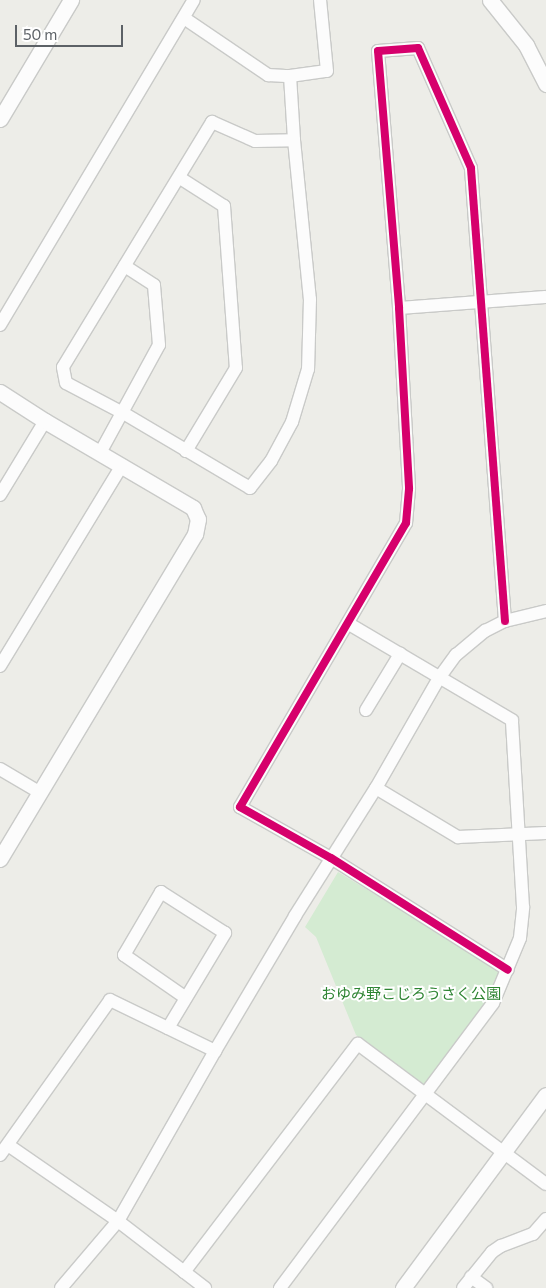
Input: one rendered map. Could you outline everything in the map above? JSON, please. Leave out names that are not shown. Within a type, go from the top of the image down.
[{"type":"street","points":[[0,119],[71,0]]},
{"type":"street","points":[[0,325],[194,0]]},
{"type":"street","points":[[184,18],[268,75],[290,76],[327,71],[320,0]]},
{"type":"street","points":[[492,0],[526,45],[546,84]]},
{"type":"street","points":[[506,621],[470,168],[418,48],[378,51],[399,308],[410,489],[406,523],[349,624],[240,807],[331,858],[508,970]]},
{"type":"street","points":[[290,76],[294,140],[310,299],[308,369],[292,422],[271,461],[250,488],[123,413],[66,384],[63,367],[180,178],[212,122],[255,141],[294,140]]},
{"type":"street","points":[[180,178],[224,206],[236,368],[186,451]]},
{"type":"street","points":[[100,453],[159,345],[154,285],[125,266]]},
{"type":"street","points":[[399,308],[546,297]]},
{"type":"street","points":[[0,392],[45,421],[194,508],[198,519],[195,534],[0,859]]},
{"type":"street","points":[[0,495],[45,421]]},
{"type":"street","points":[[0,666],[122,465]]},
{"type":"street","points":[[65,1286],[118,1221],[215,1051],[331,858],[376,788],[439,678],[456,655],[469,643],[506,621],[546,611]]},
{"type":"street","points":[[280,1288],[493,1003],[520,938],[523,907],[512,720],[349,624]]},
{"type":"street","points":[[366,710],[400,654]]},
{"type":"street","points":[[0,769],[39,792]]},
{"type":"street","points":[[376,788],[458,838],[546,833]]},
{"type":"street","points":[[168,1028],[186,998],[225,933],[161,892],[124,955],[186,998]]},
{"type":"street","points":[[205,1288],[118,1221],[4,1150],[110,1000],[215,1051]]},
{"type":"street","points":[[184,1272],[358,1044],[546,1184]]},
{"type":"street","points":[[403,1288],[546,1095]]},
{"type":"street","points":[[463,1288],[492,1252],[500,1246],[533,1234],[546,1219]]},
{"type":"street","points":[[472,1277],[486,1288]]},
{"type":"green space","name":"おゆみ野こじろうさく公園","points":[[338,872],[502,971],[487,1005],[425,1088],[356,1035],[316,937],[305,927]]},
{"type":"cycle path","points":[[505,621],[471,168],[418,48],[378,51],[399,308],[409,489],[406,523],[240,807],[331,858],[508,970]]}]
